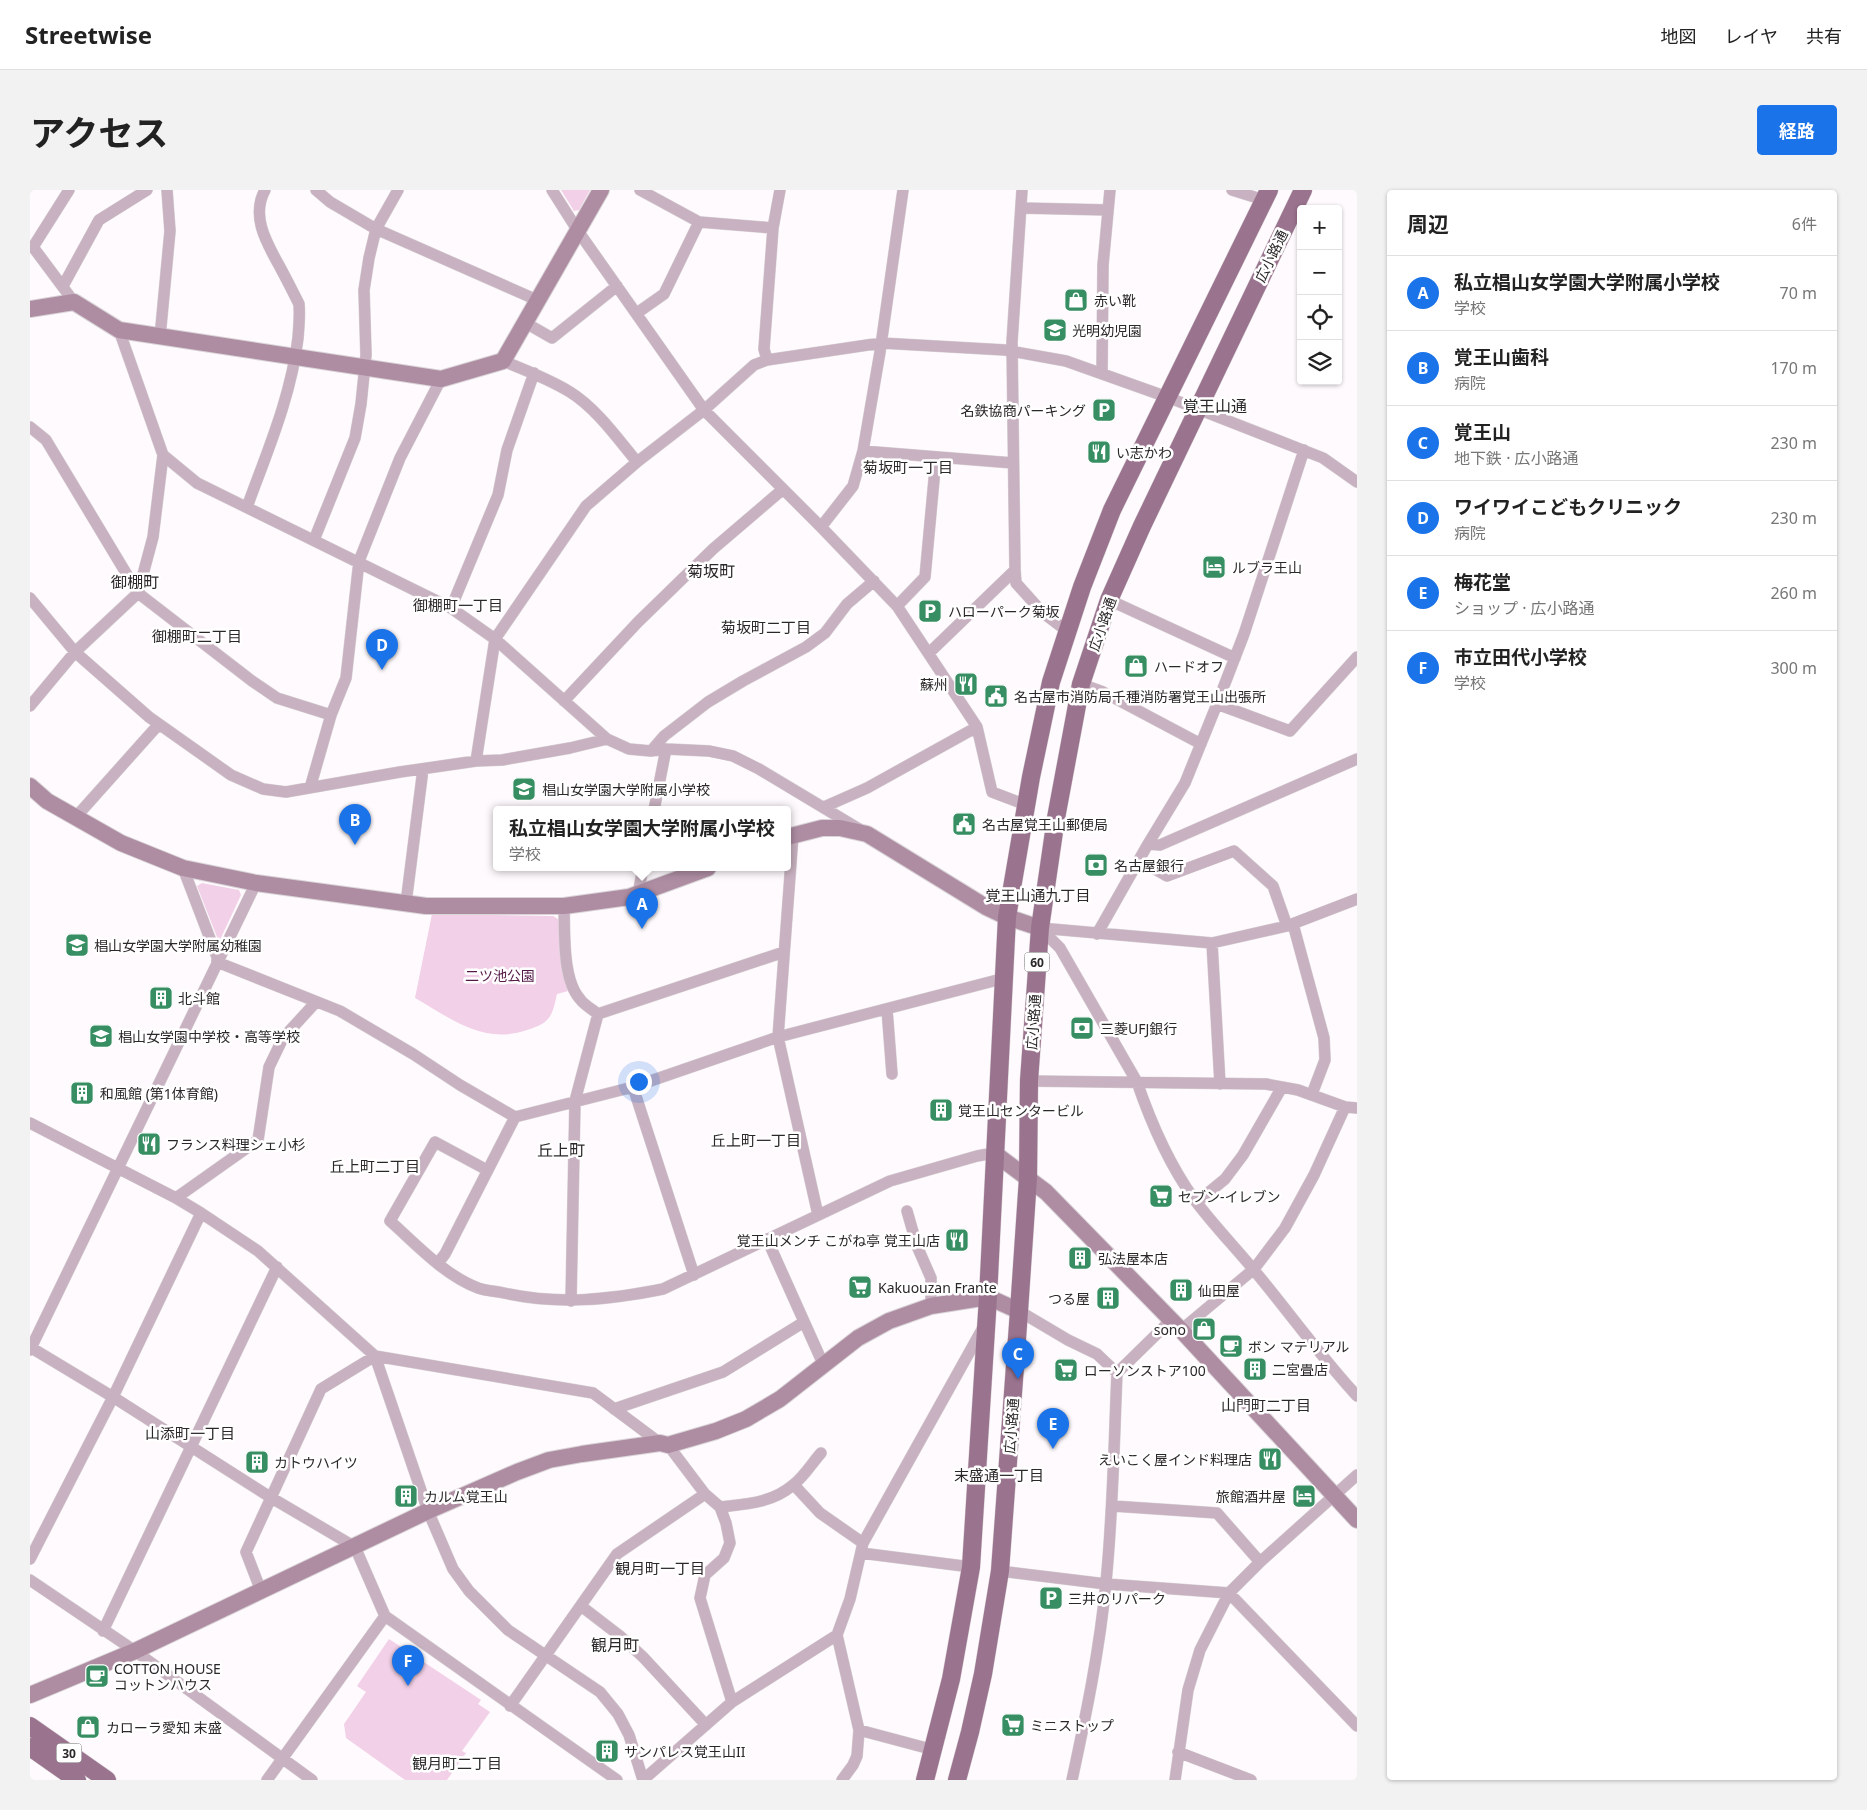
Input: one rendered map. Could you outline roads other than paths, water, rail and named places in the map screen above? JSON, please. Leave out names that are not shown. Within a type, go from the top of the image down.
[{"type":"main road","name":"広小路通","points":[[957,1780],[983,1674],[1000,1571],[1028,1178],[1029,1081],[1040,928],[1056,818],[1081,684],[1109,600],[1197,409],[1303,190]]},
{"type":"main road","name":"60","points":[[925,1780],[951,1680],[972,1566],[1007,917],[1026,805],[1051,682],[1082,587],[1112,510],[1266,195]]},
{"type":"main road","name":"30","points":[[30,1726],[107,1780]]},
{"type":"main road","name":"30","points":[[30,1747],[77,1780]]},
{"type":"street","points":[[69,190],[32,247],[74,302],[119,330],[441,380],[503,361],[571,392],[604,422],[637,462]]},
{"type":"street","points":[[63,286],[99,220],[147,190]]},
{"type":"street","points":[[160,337],[170,231],[167,190]]},
{"type":"street","points":[[247,507],[289,388],[295,358],[300,314],[298,304],[264,240],[260,223],[260,198],[265,190]]},
{"type":"street","points":[[316,190],[330,202],[376,229],[537,300]]},
{"type":"street","points":[[314,540],[355,438],[364,368],[364,290],[369,258],[376,229],[398,190]]},
{"type":"street","points":[[552,190],[578,231],[704,410],[897,606],[978,727],[992,792],[1026,805]]},
{"type":"street","points":[[503,361],[601,190]]},
{"type":"street","points":[[640,190],[699,222],[774,228]]},
{"type":"street","points":[[767,360],[764,349],[774,228],[780,190]]},
{"type":"street","points":[[821,527],[853,486],[862,451],[881,342],[903,190]]},
{"type":"street","points":[[1022,190],[1012,342],[1014,570],[1016,584],[1042,612],[1067,631]]},
{"type":"street","points":[[1102,373],[1103,265],[1110,190]]},
{"type":"street","points":[[1232,190],[1266,195]]},
{"type":"street","points":[[1021,208],[1108,210]]},
{"type":"street","points":[[638,314],[664,294],[699,222]]},
{"type":"street","points":[[524,322],[552,338],[618,286]]},
{"type":"street","points":[[30,309],[74,302]]},
{"type":"street","points":[[30,706],[75,652],[138,593],[153,536],[163,456],[119,330]]},
{"type":"street","points":[[476,761],[495,639],[586,506],[637,462],[704,410],[754,365],[767,360],[881,342],[1005,350],[1066,361],[1167,397],[1304,450],[1323,458],[1357,482]]},
{"type":"street","points":[[451,608],[498,495],[507,450],[534,374]]},
{"type":"street","points":[[310,788],[331,715],[346,678],[359,561],[400,458],[441,380]]},
{"type":"street","points":[[30,427],[46,440],[138,593],[252,681],[277,698],[331,715]]},
{"type":"street","points":[[1097,934],[1185,783],[1235,658],[1304,450]]},
{"type":"street","points":[[862,451],[1013,463]]},
{"type":"street","points":[[163,456],[197,483],[359,561],[451,608],[495,639],[607,739],[629,749],[709,751],[733,756],[824,807],[986,907],[1007,917],[1040,928],[1212,943],[1290,925],[1357,899]]},
{"type":"street","points":[[897,606],[926,577],[936,458]]},
{"type":"street","points":[[564,701],[638,622],[713,549],[782,490]]},
{"type":"street","points":[[929,653],[1014,570]]},
{"type":"street","points":[[650,751],[664,736],[708,702],[743,680],[806,647],[825,633],[847,604],[874,582]]},
{"type":"street","points":[[30,598],[75,652],[159,724],[231,775],[263,789],[286,792],[423,768],[476,761],[502,760],[570,748],[607,739]]},
{"type":"street","points":[[1109,600],[1235,658]]},
{"type":"street","points":[[1217,704],[1290,731],[1357,657]]},
{"type":"street","points":[[1081,684],[1103,692],[1201,744]]},
{"type":"street","points":[[75,818],[159,724]]},
{"type":"street","points":[[824,807],[867,788],[978,727]]},
{"type":"street","points":[[655,806],[666,749]]},
{"type":"street","points":[[1148,844],[1160,845],[1357,759]]},
{"type":"street","points":[[406,903],[423,768]]},
{"type":"street","points":[[30,786],[47,802],[121,843],[183,868],[256,883],[426,906],[564,906],[629,898],[700,871]]},
{"type":"street","points":[[791,836],[822,828],[840,828],[867,834]]},
{"type":"street","points":[[1139,860],[1167,876],[1234,851],[1273,886],[1290,925],[1324,1038],[1325,1060],[1312,1094]]},
{"type":"street","points":[[183,868],[217,957],[217,962]]},
{"type":"street","points":[[638,894],[642,871]]},
{"type":"street","points":[[788,871],[778,1037],[818,1215]]},
{"type":"street","points":[[256,883],[30,1348],[113,1397],[270,1497],[355,1547],[385,1616],[616,1780]]},
{"type":"street","points":[[564,906],[565,942],[570,980],[580,1000],[598,1014]]},
{"type":"street","points":[[1040,928],[1060,948],[1137,1082],[1145,1105],[1174,1168],[1197,1202],[1357,1396]]},
{"type":"street","points":[[1212,943],[1220,1084]]},
{"type":"street","points":[[598,1014],[784,952]]},
{"type":"street","points":[[217,962],[340,1011],[414,1054],[460,1085],[515,1116],[633,1087],[778,1037],[1005,978]]},
{"type":"street","points":[[176,1198],[258,1140],[269,1067],[283,1038],[316,1002]]},
{"type":"street","points":[[887,1009],[892,1074]]},
{"type":"street","points":[[571,1301],[574,1102],[598,1014]]},
{"type":"street","points":[[1029,1081],[1266,1084],[1312,1094],[1351,1107],[1285,1228],[1254,1269],[1176,1325],[1117,1373]]},
{"type":"street","points":[[633,1087],[694,1275]]},
{"type":"street","points":[[1197,1202],[1225,1178],[1243,1155],[1282,1087]]},
{"type":"street","points":[[438,1263],[445,1254],[515,1116]]},
{"type":"street","points":[[30,1123],[176,1198],[258,1251],[376,1356],[428,1511],[453,1569],[469,1591],[508,1630],[600,1692],[612,1707],[629,1735],[643,1780],[732,1702],[837,1635]]},
{"type":"street","points":[[487,1170],[435,1142],[390,1221],[438,1263],[478,1288],[524,1298],[571,1301],[663,1290],[890,1181],[977,1156],[994,1153],[1046,1192],[1176,1325],[1357,1520]]},
{"type":"street","points":[[907,1212],[917,1246],[931,1278],[931,1306]]},
{"type":"street","points":[[30,1560],[113,1397],[201,1213]]},
{"type":"street","points":[[767,1240],[824,1366]]},
{"type":"street","points":[[103,1631],[277,1267]]},
{"type":"street","points":[[30,1695],[135,1651],[428,1511],[517,1472],[549,1460],[664,1444],[716,1431],[746,1419],[780,1399],[858,1338],[889,1321],[931,1306],[988,1297],[1019,1311],[1068,1340],[1097,1354],[1117,1373],[1112,1506],[1106,1584],[1098,1650],[1072,1780]]},
{"type":"street","points":[[614,1409],[723,1372],[804,1322]]},
{"type":"street","points":[[842,1780],[857,1756],[859,1730],[837,1635],[850,1599],[862,1548],[986,1322]]},
{"type":"street","points":[[261,1591],[246,1552],[321,1389],[376,1356],[593,1393],[664,1444],[705,1494],[720,1507],[730,1543],[724,1558],[705,1575],[700,1598],[732,1702]]},
{"type":"street","points":[[720,1507],[772,1499],[794,1485],[821,1453]]},
{"type":"street","points":[[1175,1780],[1188,1690],[1200,1650],[1229,1593],[1260,1562],[1357,1475]]},
{"type":"street","points":[[794,1485],[820,1513],[862,1548],[972,1566]]},
{"type":"street","points":[[510,1706],[617,1554],[705,1494]]},
{"type":"street","points":[[1112,1506],[1217,1513],[1260,1562]]},
{"type":"street","points":[[1000,1571],[1106,1584],[1229,1593],[1357,1726]]},
{"type":"street","points":[[30,1580],[135,1651],[312,1780]]},
{"type":"street","points":[[581,1606],[620,1636],[643,1657],[706,1725]]},
{"type":"street","points":[[267,1780],[385,1616]]},
{"type":"street","points":[[859,1730],[934,1750]]},
{"type":"street","points":[[1178,1752],[1251,1780]]},
{"type":"place","name":"赤い靴","points":[[1076,300]]},
{"type":"place","name":"光明幼児園","points":[[1055,330]]},
{"type":"place","name":"名鉄協商パーキング","points":[[1104,410]]},
{"type":"place","name":"い志かわ","points":[[1099,452]]},
{"type":"place","name":"ルブラ王山","points":[[1214,567]]},
{"type":"place","name":"ハローパーク菊坂","points":[[930,611]]},
{"type":"place","name":"ハードオフ","points":[[1136,666]]},
{"type":"place","name":"ワイワイこどもクリニック","points":[[382,670]]},
{"type":"place","name":"蘇州","points":[[966,684]]},
{"type":"place","name":"名古屋市消防局千種消防署覚王山出張所","points":[[996,696]]},
{"type":"place","name":"椙山女学園大学附属小学校","points":[[524,789]]},
{"type":"place","name":"名古屋覚王山郵便局","points":[[964,824]]},
{"type":"place","name":"覚王山歯科","points":[[355,845]]},
{"type":"place","name":"名古屋銀行","points":[[1096,865]]},
{"type":"place","name":"私立椙山女学園大学附属小学校","points":[[642,929]]},
{"type":"place","name":"椙山女学園大学附属幼稚園","points":[[77,945]]},
{"type":"place","name":"北斗館","points":[[161,998]]},
{"type":"place","name":"三菱UFJ銀行","points":[[1082,1028]]},
{"type":"place","name":"椙山女学園中学校・高等学校","points":[[101,1036]]},
{"type":"place","name":"和風館 (第1体育館)","points":[[82,1093]]},
{"type":"place","name":"覚王山センタービル","points":[[941,1110]]},
{"type":"place","name":"フランス料理シェ小杉","points":[[149,1144]]},
{"type":"place","name":"セブン-イレブン","points":[[1161,1196]]},
{"type":"place","name":"覚王山メンチ こがね亭 覚王山店","points":[[957,1240]]},
{"type":"place","name":"弘法屋本店","points":[[1080,1258]]},
{"type":"place","name":"Kakuouzan Frante","points":[[860,1287]]},
{"type":"place","name":"仙田屋","points":[[1181,1290]]},
{"type":"place","name":"つる屋","points":[[1108,1298]]},
{"type":"place","name":"sono","points":[[1204,1329]]},
{"type":"place","name":"ボン マテリアル","points":[[1231,1346]]},
{"type":"place","name":"二宮畳店","points":[[1255,1369]]},
{"type":"place","name":"ローソンストア100","points":[[1066,1370]]},
{"type":"place","name":"覚王山","points":[[1018,1379]]},
{"type":"place","name":"梅花堂","points":[[1053,1449]]},
{"type":"place","name":"えいこく屋インド料理店","points":[[1270,1459]]},
{"type":"place","name":"カトウハイツ","points":[[257,1462]]},
{"type":"place","name":"カルム覚王山","points":[[406,1496]]},
{"type":"place","name":"旅館酒井屋","points":[[1304,1496]]},
{"type":"place","name":"三井のリパーク","points":[[1051,1598]]},
{"type":"place","name":"COTTON HOUSE コットンハウス","points":[[97,1676]]},
{"type":"place","name":"市立田代小学校","points":[[408,1686]]},
{"type":"place","name":"ミニストップ","points":[[1013,1725]]},
{"type":"place","name":"カローラ愛知 末盛","points":[[88,1727]]},
{"type":"place","name":"サンパレス覚王山II","points":[[607,1751]]},
{"type":"district","name":"覚王山通","points":[[1215,406]]},
{"type":"district","name":"菊坂町一丁目","points":[[908,467]]},
{"type":"district","name":"菊坂町","points":[[711,571]]},
{"type":"district","name":"御棚町","points":[[135,582]]},
{"type":"district","name":"御棚町一丁目","points":[[458,605]]},
{"type":"district","name":"菊坂町二丁目","points":[[766,627]]},
{"type":"district","name":"御棚町二丁目","points":[[197,636]]},
{"type":"district","name":"覚王山通九丁目","points":[[1038,895]]},
{"type":"district","name":"丘上町一丁目","points":[[756,1140]]},
{"type":"district","name":"丘上町","points":[[561,1150]]},
{"type":"district","name":"丘上町二丁目","points":[[375,1166]]},
{"type":"district","name":"山門町二丁目","points":[[1266,1405]]},
{"type":"district","name":"山添町一丁目","points":[[190,1433]]},
{"type":"district","name":"末盛通一丁目","points":[[999,1475]]},
{"type":"district","name":"観月町一丁目","points":[[660,1568]]},
{"type":"district","name":"観月町","points":[[615,1645]]},
{"type":"district","name":"観月町二丁目","points":[[457,1763]]},
{"type":"park label","name":"二ツ池公園","points":[[500,975]]}]
